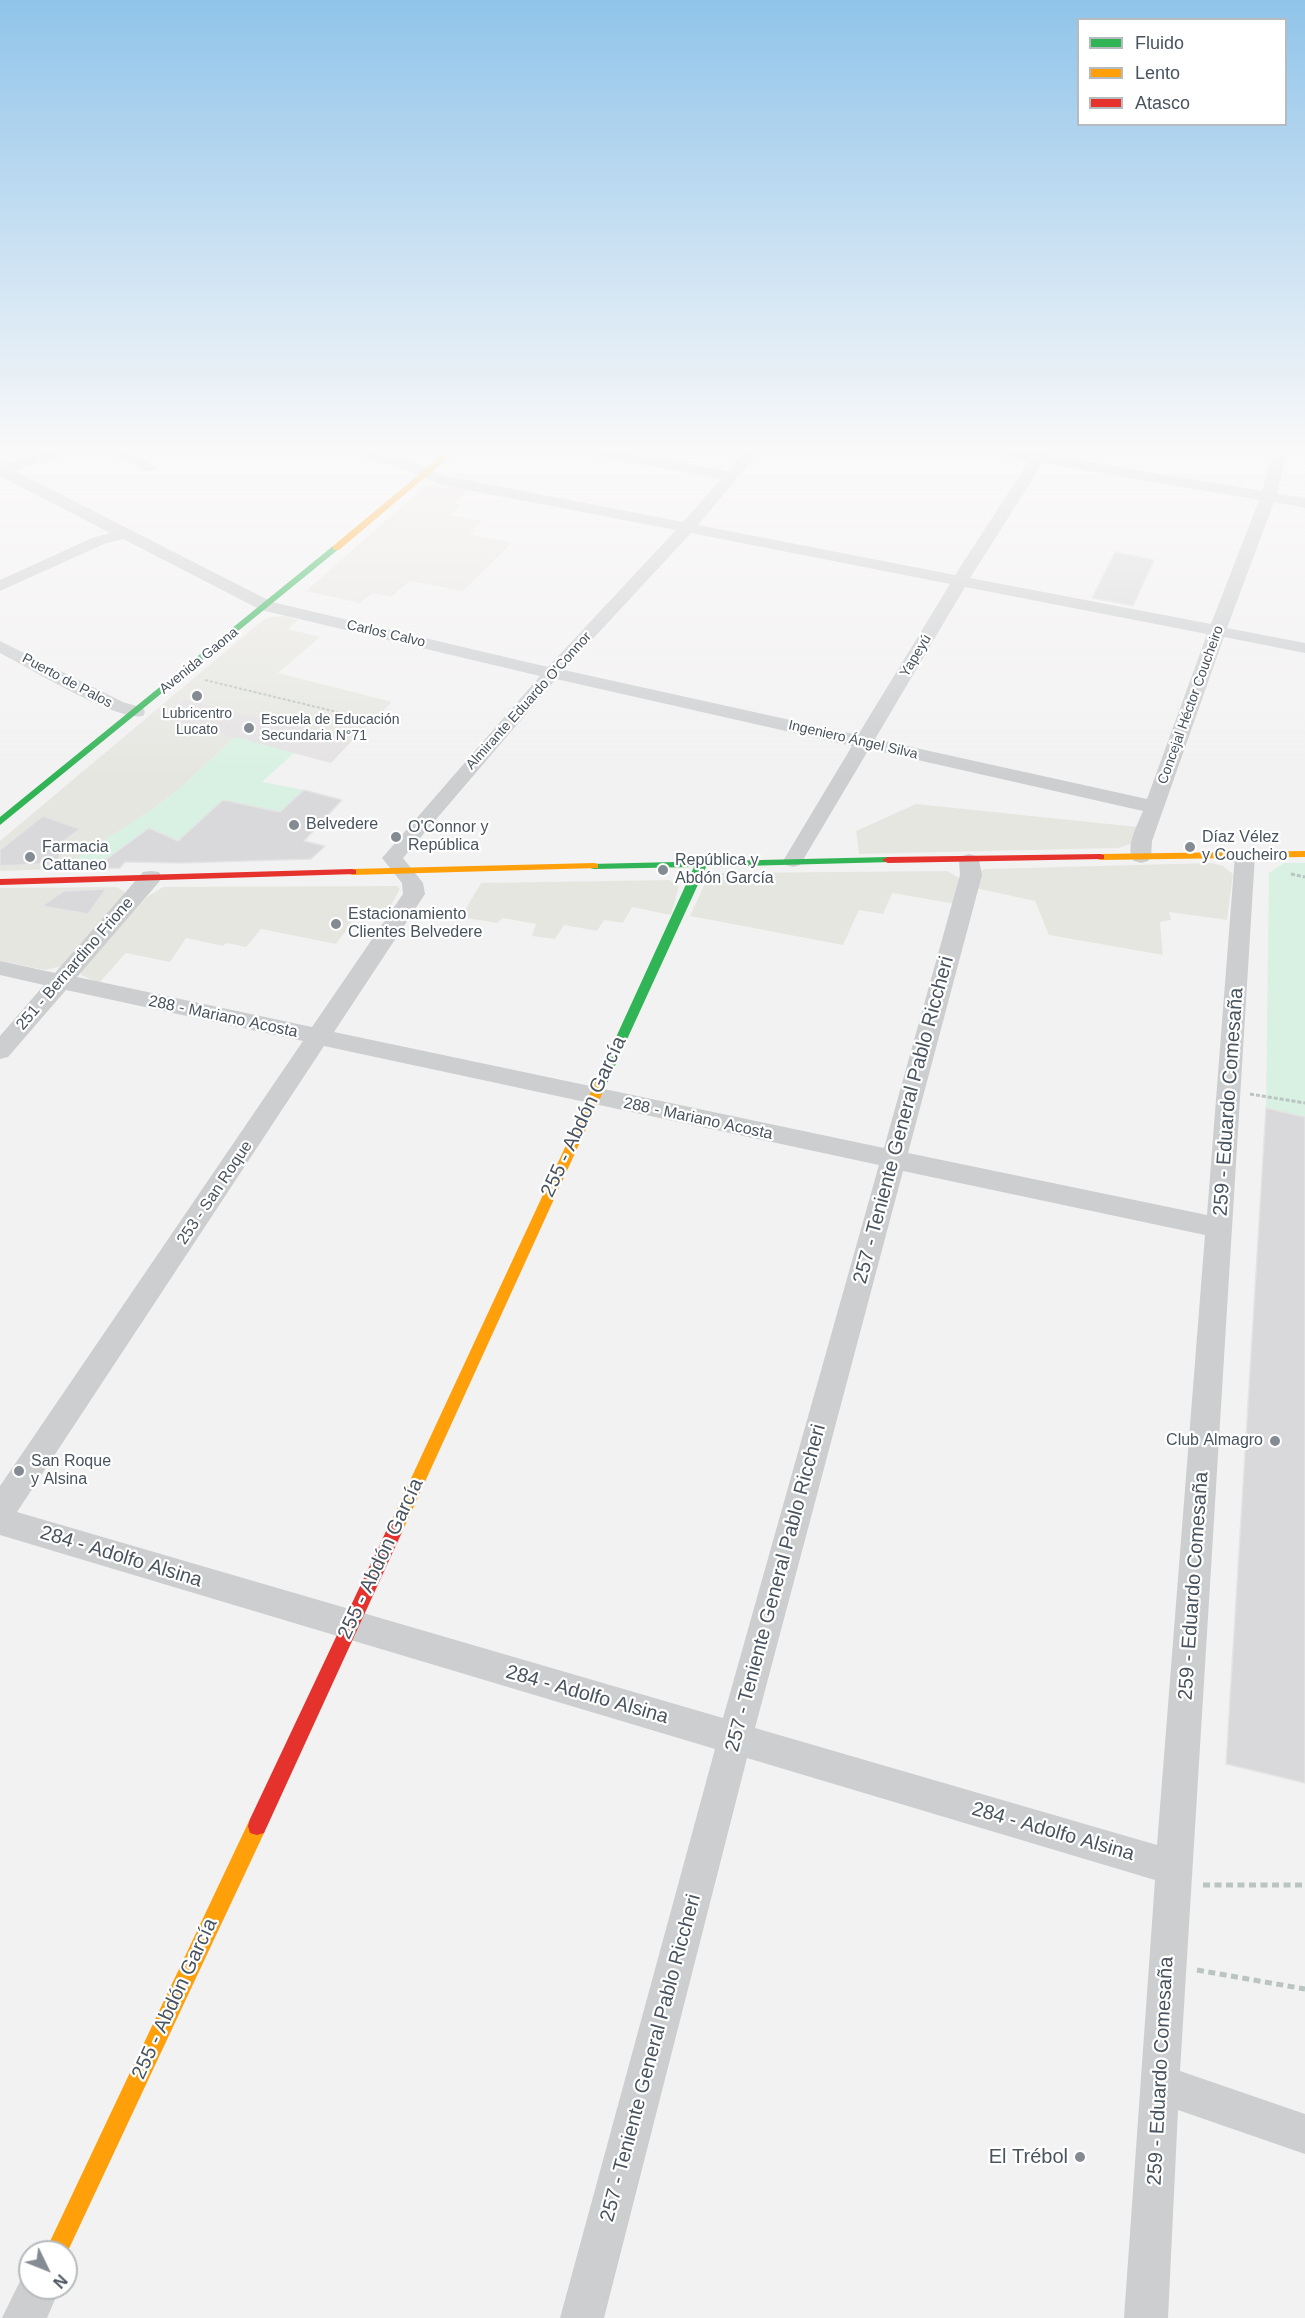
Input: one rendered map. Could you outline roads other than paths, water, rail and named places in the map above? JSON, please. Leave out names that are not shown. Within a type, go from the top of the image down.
[{"type":"main road","name":"Avenida Gaona","points":[[0,822],[321,560]]},
{"type":"main road","points":[[0,882],[793,861],[1305,854]]},
{"type":"main road","name":"255 - Abdón García","points":[[62,2240],[351,1625],[702,863]]},
{"type":"street","points":[[0,586],[56,560]]},
{"type":"street","name":"Carlos Calvo","points":[[175,560],[267,606],[552,673]]},
{"type":"street","name":"Almirante Eduardo O'Connor","points":[[403,873],[395,865],[393,858],[398,851],[552,673],[656,560]]},
{"type":"street","points":[[852,560],[1305,648]]},
{"type":"street","name":"Yapeyú","points":[[793,861],[973,560]]},
{"type":"street","name":"Concejal Héctor Coucheiro","points":[[1141,856],[1142,842],[1154,807],[1244,560]]},
{"type":"street","name":"Puerto de Palos","points":[[0,646],[116,706],[136,712]]},
{"type":"street","name":"Ingeniero Ángel Silva","points":[[552,673],[1154,807]]},
{"type":"street","name":"259 - Eduardo Comesaña","points":[[1146,2318],[1167,1965],[1245,855]]},
{"type":"street","name":"257 - Teniente General Pablo Riccheri","points":[[582,2318],[735,1738],[971,875],[969,860]]},
{"type":"street","name":"253 - San Roque","points":[[0,1512],[414,894],[412,882],[403,873]]},
{"type":"street","name":"251 - Bernardino Frione","points":[[0,1051],[151,878]]},
{"type":"street","name":"288 - Mariano Acosta","points":[[0,968],[319,1038],[1220,1228]]},
{"type":"street","name":"284 - Adolfo Alsina","points":[[0,1521],[1174,1868]]},
{"type":"street","points":[[1160,2084],[1305,2134]]},
{"type":"street","points":[[24,2318],[33,2300]]},
{"type":"place","name":"Lubricentro Lucato","points":[[197,696]]},
{"type":"place","name":"Escuela de Educación Secundaria N°71","points":[[249,728]]},
{"type":"place","name":"Belvedere","points":[[294,825]]},
{"type":"place","name":"O'Connor y República","points":[[396,837]]},
{"type":"place","name":"Díaz Vélez y Coucheiro","points":[[1190,847]]},
{"type":"place","name":"Farmacia Cattaneo","points":[[30,857]]},
{"type":"place","name":"República y Abdón García","points":[[663,870]]},
{"type":"place","name":"Estacionamiento Clientes Belvedere","points":[[336,924]]},
{"type":"place","name":"Club Almagro","points":[[1275,1441]]},
{"type":"place","name":"San Roque y Alsina","points":[[19,1471]]},
{"type":"place","name":"El Trébol","points":[[1080,2157]]}]
